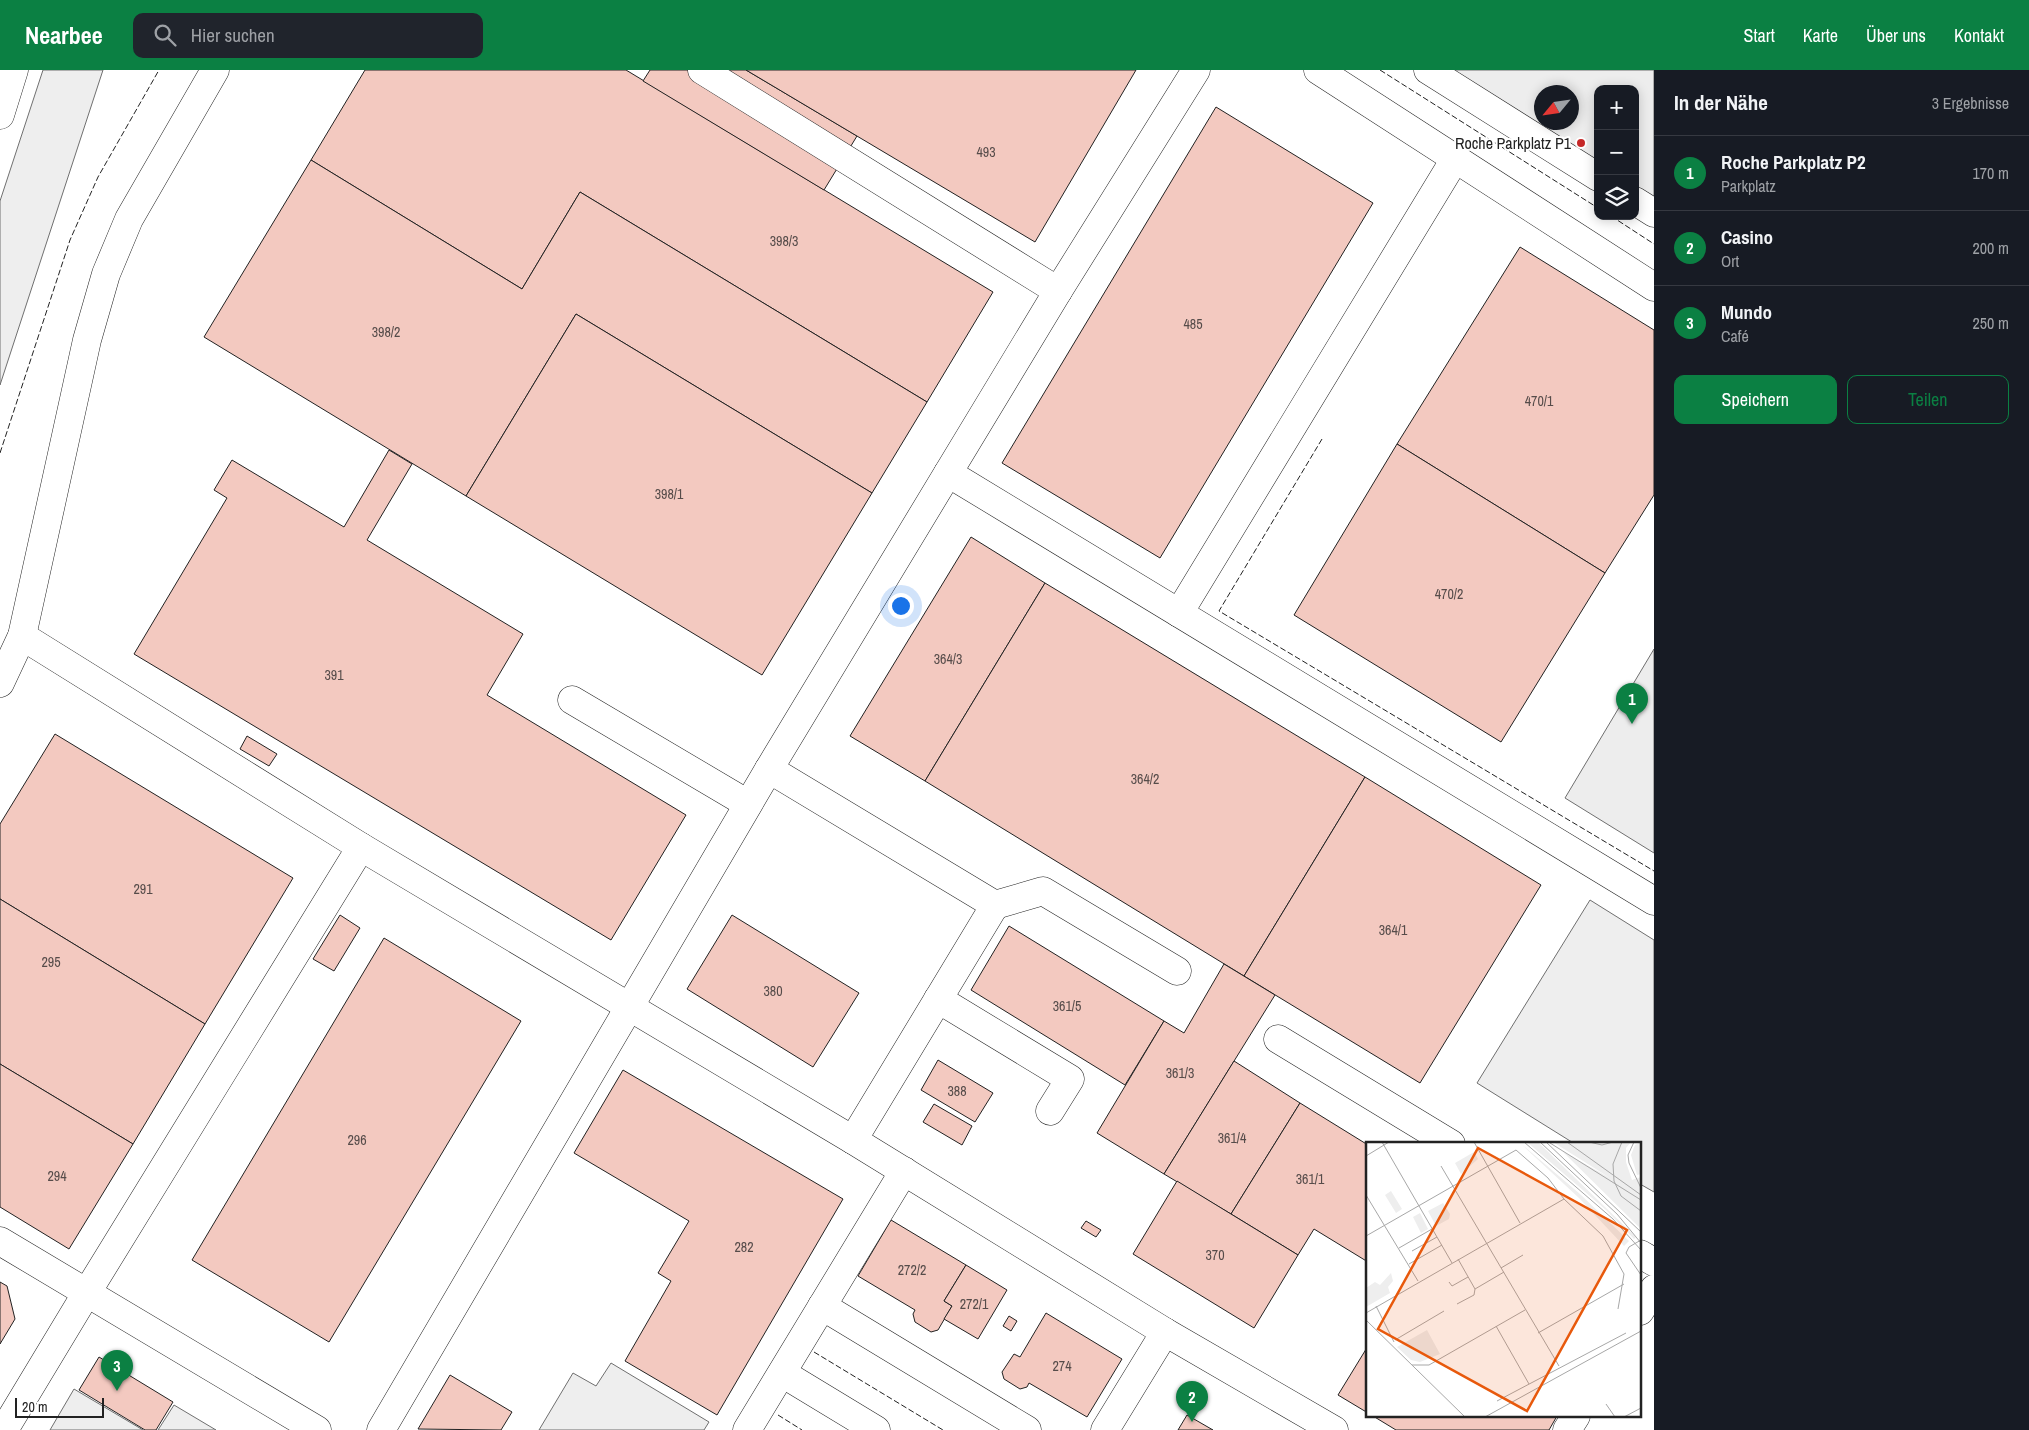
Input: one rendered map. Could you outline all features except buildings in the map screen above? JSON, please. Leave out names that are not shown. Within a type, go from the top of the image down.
[{"type":"main road","points":[[0,115],[14,70]]},
{"type":"main road","points":[[0,683],[22,636],[87,340],[106,274],[129,218],[215,70]]},
{"type":"main road","points":[[702,70],[1058,292]]},
{"type":"main road","points":[[381,1430],[748,804],[1058,292],[1196,70]]},
{"type":"main road","points":[[1318,70],[1654,287]]},
{"type":"main road","points":[[1428,70],[1595,175]]},
{"type":"main road","points":[[1179,613],[1455,158]]},
{"type":"main road","points":[[1639,204],[1654,213]]},
{"type":"main road","points":[[948,473],[1654,901]]},
{"type":"main road","points":[[22,636],[361,847],[853,1140],[1165,1332],[1334,1430]]},
{"type":"main road","points":[[572,700],[748,804]]},
{"type":"main road","points":[[769,770],[995,905]]},
{"type":"main road","points":[[4,1430],[361,847]]},
{"type":"main road","points":[[853,1140],[995,905],[1043,891],[1177,971]]},
{"type":"main road","points":[[938,999],[1070,1079],[1050,1111]]},
{"type":"main road","points":[[1278,1039],[1448,1142]]},
{"type":"main road","points":[[747,1430],[904,1171]]},
{"type":"main road","points":[[0,1241],[317,1430]]},
{"type":"main road","points":[[1642,1255],[1654,1262]]},
{"type":"main road","points":[[1642,1308],[1654,1289]]},
{"type":"main road","points":[[822,1306],[1027,1430]]},
{"type":"main road","points":[[1105,1430],[1165,1332]]},
{"type":"main road","points":[[782,1373],[876,1430]]},
{"type":"main road","points":[[1567,1430],[1575,1418]]},
{"type":"shaded area","points":[[43,70],[103,70],[0,385],[0,201]]},
{"type":"shaded area","name":"Roche Parkplatz P1","points":[[1447,70],[1654,70],[1654,200],[1639,191],[1639,85],[1594,85],[1594,162],[1543,130],[1579,130],[1579,85],[1534,85],[1534,124]]},
{"type":"shaded area","points":[[1654,649],[1654,853],[1565,798]]},
{"type":"shaded area","points":[[1590,900],[1654,940],[1654,1192],[1642,1185],[1642,1142],[1572,1142],[1477,1083]]},
{"type":"shaded area","points":[[611,1363],[709,1422],[704,1430],[539,1430],[573,1373],[596,1386]]},
{"type":"shaded area","points":[[74,1389],[143,1430],[50,1430]]},
{"type":"shaded area","points":[[174,1405],[216,1430],[158,1430]]},
{"type":"fence","points":[[0,453],[70,240],[98,177],[159,70]]},
{"type":"fence","points":[[1380,70],[1594,205]]},
{"type":"fence","points":[[1617,220],[1654,244]]},
{"type":"fence","points":[[1322,439],[1219,611],[1654,871]]},
{"type":"fence","points":[[814,1352],[943,1430]]},
{"type":"fence","points":[[778,1415],[802,1430]]},
{"type":"place","name":"Roche Parkplatz P1","points":[[1581,143]]},
{"type":"place","name":"Roche Parkplatz P2","points":[[1632,724]]},
{"type":"place","name":"Mundo","points":[[117,1391]]},
{"type":"place","name":"Casino","points":[[1192,1422]]}]
